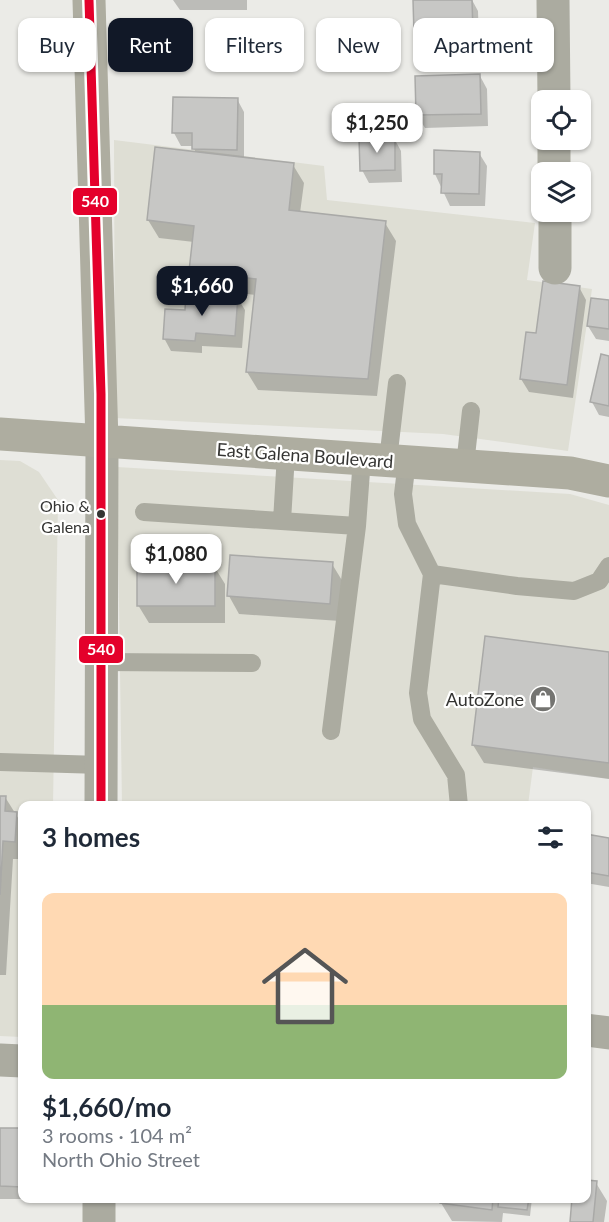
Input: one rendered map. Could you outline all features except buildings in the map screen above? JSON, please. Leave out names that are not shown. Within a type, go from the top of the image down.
[{"type":"main road","points":[[89,0],[102,442]]},
{"type":"main road","name":"East Galena Boulevard","points":[[0,434],[570,473],[609,481]]},
{"type":"street","points":[[553,0],[554,90]]},
{"type":"street","points":[[555,222],[555,268]]},
{"type":"street","points":[[101,801],[102,442]]},
{"type":"street","points":[[591,1031],[609,1034]]},
{"type":"street","points":[[0,1060],[18,1062]]},
{"type":"street","points":[[99,1203],[99,1222]]},
{"type":"lane","points":[[331,731],[357,526],[386,460],[397,383]]},
{"type":"lane","points":[[465,465],[471,411]]},
{"type":"lane","points":[[282,521],[286,454]]},
{"type":"lane","points":[[386,460],[403,494],[407,524],[432,574],[418,693],[422,719],[456,775],[459,801]]},
{"type":"lane","points":[[144,512],[357,526]]},
{"type":"lane","points":[[432,574],[574,591],[599,581],[609,566]]},
{"type":"lane","points":[[102,662],[252,663]]},
{"type":"lane","points":[[0,762],[101,765]]},
{"type":"shaded area","points":[[114,140],[324,166],[327,200],[535,223],[527,280],[592,289],[568,451],[443,434],[115,418]]},
{"type":"shaded area","points":[[0,460],[20,461],[39,472],[58,500],[53,801],[18,801],[18,1037],[0,1036]]},
{"type":"shaded area","points":[[117,467],[570,494],[609,505],[609,779],[533,767],[529,801],[122,801]]},
{"type":"transit line","name":"540","points":[[89,0],[101,394],[101,801]]},
{"type":"place","name":"Ohio & Galena","points":[[101,514]]},
{"type":"place","name":"AutoZone","points":[[543,699]]}]
